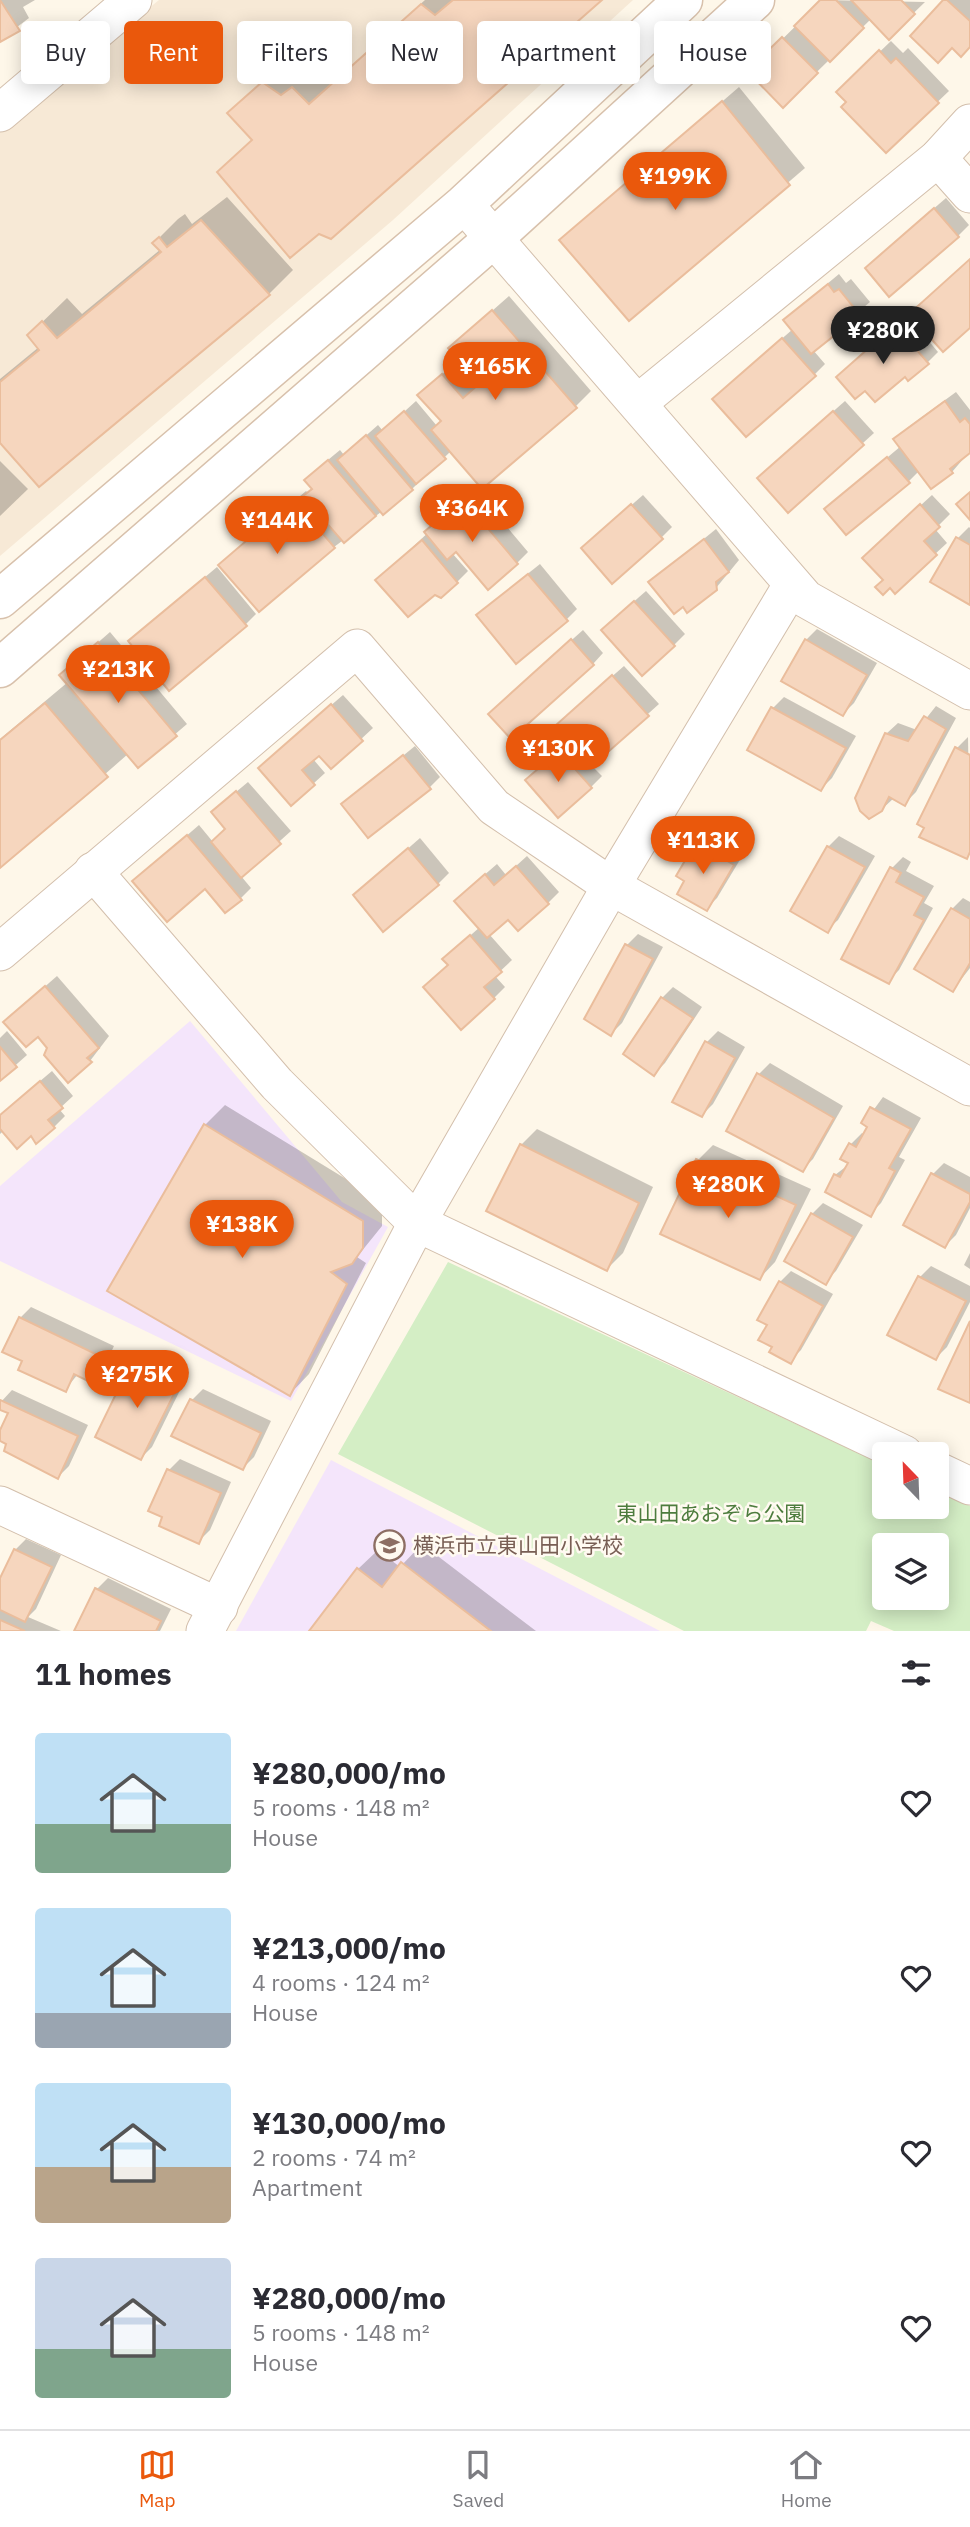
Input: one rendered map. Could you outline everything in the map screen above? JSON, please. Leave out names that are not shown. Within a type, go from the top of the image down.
[{"type":"street","points":[[0,113],[133,0]]},
{"type":"street","points":[[0,599],[464,204],[684,0]]},
{"type":"street","points":[[0,668],[495,237],[755,0]]},
{"type":"street","points":[[638,403],[938,158],[970,123]]},
{"type":"street","points":[[938,158],[970,194]]},
{"type":"street","points":[[464,204],[806,600],[970,691]]},
{"type":"street","points":[[0,1505],[212,1619],[417,1223],[611,886],[792,585]]},
{"type":"street","points":[[0,952],[357,648],[494,807],[611,886],[970,1087]]},
{"type":"street","points":[[93,871],[277,1084],[417,1223],[879,1442]]},
{"type":"street","points":[[949,1476],[970,1486]]},
{"type":"shaded area","points":[[159,0],[633,0],[610,21],[477,21],[477,84],[541,84],[393,220],[0,556],[0,130],[56,84],[110,84],[110,40],[124,29],[124,84],[223,84],[223,21],[133,21]]},
{"type":"shaded area","points":[[190,1021],[342,1202],[388,1227],[291,1401],[0,1261],[0,1186]]},
{"type":"shaded area","name":"横浜市立東山田小学校","points":[[331,1460],[660,1631],[236,1631]]},
{"type":"green space","name":"東山田あおぞら公園","points":[[448,1262],[872,1459],[872,1519],[949,1519],[949,1496],[970,1506],[970,1631],[894,1631],[871,1621],[866,1631],[684,1631],[338,1454]]},
{"type":"building","points":[[0,0],[20,31],[0,42]]},
{"type":"building","points":[[453,0],[602,0],[578,21],[477,21],[477,84],[507,84],[331,239],[319,234],[290,258],[217,172],[252,140],[227,113],[260,84],[265,84],[281,95],[292,87],[309,104],[331,84],[352,84],[352,66],[366,53],[366,84],[463,84],[463,21],[402,21],[421,4],[435,15]]},
{"type":"building","points":[[820,0],[836,0],[864,28],[830,62],[794,26]]},
{"type":"building","points":[[851,0],[901,0],[915,14],[889,40]]},
{"type":"building","points":[[943,0],[947,0],[970,21],[970,47],[961,57],[952,48],[938,63],[910,36]]},
{"type":"building","points":[[782,37],[818,73],[783,108],[760,84],[771,84],[771,48]]},
{"type":"building","points":[[879,50],[891,63],[896,58],[939,103],[886,153],[841,107],[846,102],[836,92]]},
{"type":"building","points":[[722,101],[790,185],[629,321],[559,240]]},
{"type":"building","points":[[934,208],[959,237],[889,297],[865,268]]},
{"type":"building","points":[[201,220],[270,295],[39,487],[0,443],[0,382],[39,350],[27,335],[42,321],[57,338],[161,252],[152,243],[159,237],[167,247]]},
{"type":"building","points":[[970,259],[970,328],[943,352],[909,314]]},
{"type":"building","points":[[828,284],[834,292],[839,289],[860,315],[811,354],[783,320]]},
{"type":"building","points":[[492,310],[577,408],[482,489],[431,430],[441,421],[417,395],[442,374],[463,398],[479,384],[448,348]]},
{"type":"building","points":[[895,325],[929,364],[908,381],[905,377],[875,402],[865,391],[855,399],[836,377]]},
{"type":"building","points":[[782,338],[816,376],[746,437],[712,399]]},
{"type":"building","points":[[945,401],[960,422],[965,418],[970,424],[970,453],[950,469],[953,473],[931,489],[893,439]]},
{"type":"building","points":[[404,411],[446,459],[416,484],[375,436]]},
{"type":"building","points":[[833,411],[864,445],[788,513],[757,478]]},
{"type":"building","points":[[366,435],[413,490],[383,515],[337,460]]},
{"type":"building","points":[[887,457],[910,483],[846,535],[824,509]]},
{"type":"building","points":[[328,460],[376,516],[344,543],[303,496],[312,489],[304,480]]},
{"type":"building","points":[[970,492],[970,520],[956,504]]},
{"type":"building","points":[[463,499],[518,564],[488,590],[456,552],[447,560],[424,532]]},
{"type":"building","points":[[294,500],[335,548],[259,612],[218,565]]},
{"type":"building","points":[[631,504],[663,539],[612,584],[581,548]]},
{"type":"building","points":[[920,504],[940,527],[924,541],[937,555],[895,594],[890,588],[883,595],[875,587],[883,580],[862,558]]},
{"type":"building","points":[[956,537],[970,545],[970,605],[930,582]]},
{"type":"building","points":[[704,539],[729,572],[716,582],[717,590],[687,613],[683,607],[674,614],[648,582]]},
{"type":"building","points":[[422,540],[458,583],[441,598],[435,595],[408,617],[375,580]]},
{"type":"building","points":[[528,574],[568,621],[516,664],[476,615]]},
{"type":"building","points":[[205,577],[247,626],[169,691],[128,641]]},
{"type":"building","points":[[634,601],[675,646],[642,676],[601,630]]},
{"type":"building","points":[[571,639],[594,665],[511,739],[488,714]]},
{"type":"building","points":[[805,639],[867,675],[843,716],[781,681]]},
{"type":"building","points":[[98,642],[177,736],[138,768],[59,675]]},
{"type":"building","points":[[612,675],[649,716],[592,766],[556,725]]},
{"type":"building","points":[[45,703],[108,777],[0,868],[0,740]]},
{"type":"building","points":[[331,704],[363,741],[331,769],[319,756],[302,770],[315,785],[291,806],[258,768]]},
{"type":"building","points":[[771,707],[846,748],[821,791],[747,750]]},
{"type":"building","points":[[924,716],[946,729],[905,806],[889,797],[882,811],[869,819],[860,811],[855,798],[885,733],[908,741]]},
{"type":"building","points":[[955,747],[970,755],[970,852],[967,859],[919,837],[924,828],[917,824]]},
{"type":"building","points":[[559,751],[592,788],[558,818],[525,780]]},
{"type":"building","points":[[403,755],[431,789],[368,838],[341,804]]},
{"type":"building","points":[[236,791],[281,844],[241,878],[211,842],[225,829],[211,812]]},
{"type":"building","points":[[187,835],[242,900],[225,913],[205,889],[167,922],[132,881]]},
{"type":"building","points":[[696,842],[734,865],[707,911],[677,894],[684,881],[676,876]]},
{"type":"building","points":[[827,846],[865,867],[828,933],[790,911]]},
{"type":"building","points":[[408,848],[439,885],[383,932],[353,895]]},
{"type":"building","points":[[516,866],[549,904],[518,931],[508,920],[487,938],[454,901],[485,874],[494,885]]},
{"type":"building","points":[[890,867],[901,873],[896,882],[924,897],[914,915],[924,920],[889,984],[841,959]]},
{"type":"building","points":[[951,908],[970,919],[970,963],[953,992],[914,969]]},
{"type":"building","points":[[470,935],[502,972],[484,987],[495,999],[461,1030],[423,987],[448,965],[442,959]]},
{"type":"building","points":[[625,944],[653,959],[611,1036],[584,1019]]},
{"type":"building","points":[[45,986],[99,1048],[87,1058],[92,1062],[68,1083],[44,1055],[47,1048],[38,1037],[26,1047],[3,1022]]},
{"type":"building","points":[[661,997],[693,1018],[654,1076],[623,1054]]},
{"type":"building","points":[[705,1041],[735,1058],[702,1117],[672,1102]]},
{"type":"building","points":[[0,1047],[17,1067],[0,1081]]},
{"type":"building","points":[[757,1073],[834,1118],[803,1172],[726,1131]]},
{"type":"building","points":[[40,1081],[63,1108],[48,1120],[55,1128],[36,1144],[31,1136],[17,1149],[0,1129],[0,1115]]},
{"type":"building","points":[[870,1107],[911,1129],[889,1168],[895,1171],[871,1217],[825,1192],[834,1174],[840,1177],[848,1163],[840,1159],[849,1143],[856,1147],[867,1127],[861,1123]]},
{"type":"building","points":[[204,1124],[363,1221],[363,1248],[352,1264],[331,1272],[347,1284],[290,1396],[107,1291]]},
{"type":"building","points":[[520,1144],[639,1203],[607,1271],[486,1211]]},
{"type":"building","points":[[696,1159],[796,1205],[760,1280],[660,1234]]},
{"type":"building","points":[[931,1173],[970,1194],[970,1202],[945,1248],[903,1225]]},
{"type":"building","points":[[811,1213],[853,1237],[826,1285],[784,1261]]},
{"type":"building","points":[[918,1276],[966,1301],[936,1360],[887,1335]]},
{"type":"building","points":[[779,1281],[823,1306],[791,1364],[769,1352],[772,1347],[758,1340],[767,1325],[757,1320]]},
{"type":"building","points":[[19,1317],[104,1358],[92,1383],[74,1374],[66,1392],[18,1370],[22,1361],[2,1352]]},
{"type":"building","points":[[970,1321],[970,1403],[938,1389]]},
{"type":"building","points":[[132,1361],[179,1384],[141,1460],[95,1437]]},
{"type":"building","points":[[190,1399],[261,1433],[243,1470],[171,1436]]},
{"type":"building","points":[[0,1400],[78,1436],[58,1479],[4,1451],[6,1444],[0,1441],[0,1430],[8,1413],[0,1410]]},
{"type":"building","points":[[167,1469],[221,1493],[199,1544],[159,1526],[162,1517],[148,1511]]},
{"type":"building","points":[[14,1549],[52,1567],[25,1622],[0,1610],[0,1578]]},
{"type":"building","points":[[401,1562],[491,1631],[309,1631],[357,1568],[382,1587]]},
{"type":"building","points":[[95,1588],[161,1621],[156,1631],[74,1631]]},
{"type":"building","points":[[0,1620],[25,1631],[0,1631]]},
{"type":"place","name":"横浜市立東山田小学校","points":[[390,1545]]}]
